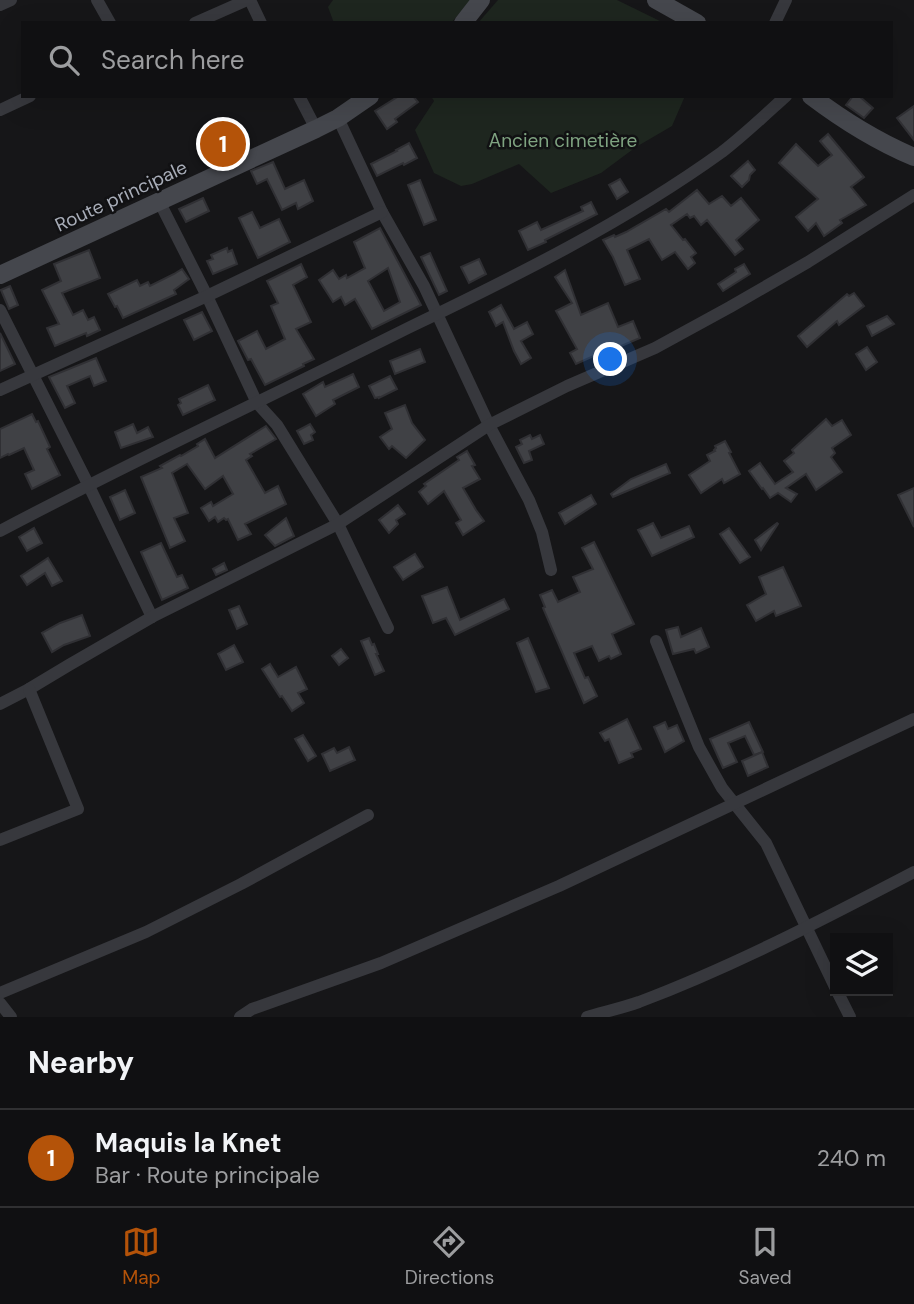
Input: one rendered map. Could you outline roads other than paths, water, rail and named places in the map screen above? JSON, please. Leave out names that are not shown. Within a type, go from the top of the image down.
[{"type":"street","points":[[0,5],[10,0]]},
{"type":"street","points":[[97,0],[109,21]]},
{"type":"street","points":[[200,21],[248,0],[260,21]]},
{"type":"street","points":[[465,21],[481,0]]},
{"type":"street","points":[[656,0],[693,21]]},
{"type":"street","points":[[776,21],[786,0]]},
{"type":"street","points":[[0,110],[26,98]]},
{"type":"street","points":[[300,98],[316,129]]},
{"type":"street","name":"Route principale","points":[[0,275],[316,129],[367,98]]},
{"type":"street","points":[[0,531],[88,484],[558,253],[656,195],[724,150],[784,98]]},
{"type":"street","points":[[814,98],[860,131],[914,157]]},
{"type":"street","points":[[338,118],[382,212],[408,255],[489,425],[529,500],[542,532],[551,570]]},
{"type":"street","points":[[0,704],[29,690],[152,617],[338,524],[489,425],[567,386],[655,348],[808,262],[914,195]]},
{"type":"street","points":[[159,201],[257,403],[277,425],[338,524],[388,628]]},
{"type":"street","points":[[0,390],[207,296],[382,212]]},
{"type":"street","points":[[0,310],[152,617]]},
{"type":"street","points":[[656,641],[699,747],[722,788],[766,843],[830,977]]},
{"type":"street","points":[[0,840],[78,809],[29,690]]},
{"type":"street","points":[[240,1017],[381,963],[559,886],[914,719]]},
{"type":"street","points":[[0,993],[146,932],[368,815]]},
{"type":"street","points":[[587,1017],[637,1003],[764,948],[914,872]]},
{"type":"street","points":[[840,996],[850,1017]]},
{"type":"street","points":[[0,1003],[11,1017]]},
{"type":"place","name":"Maquis la Knet","points":[[223,144]]},
{"type":"park label","name":"Ancien cimetière","points":[[563,140]]}]
